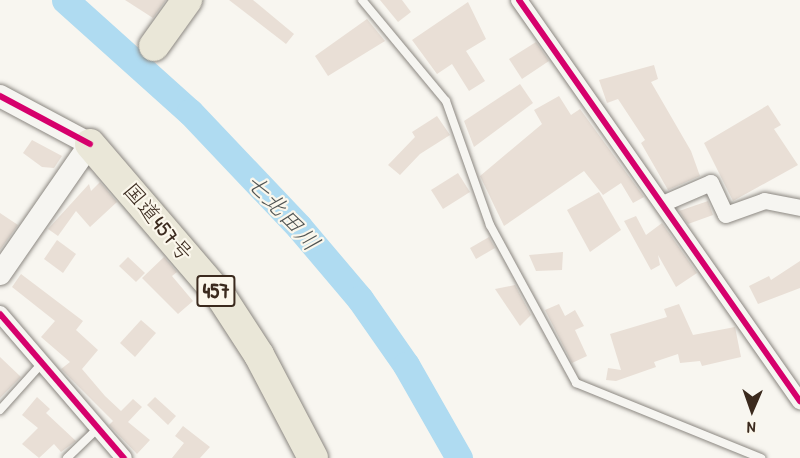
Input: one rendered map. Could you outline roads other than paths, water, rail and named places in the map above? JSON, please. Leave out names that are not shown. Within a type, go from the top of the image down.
[{"type":"highway","points":[[154,46],[187,0]]},
{"type":"highway","name":"国道457号","points":[[90,144],[222,298],[260,355],[313,458]]},
{"type":"main road","points":[[0,96],[90,144],[0,273]]},
{"type":"street","points":[[519,0],[665,203],[800,402]]},
{"type":"street","points":[[665,203],[711,183],[726,215],[765,201],[800,208]]},
{"type":"street","points":[[0,314],[44,362],[124,458]]},
{"type":"lane","points":[[362,0],[446,101],[490,225],[576,383],[761,458]]},
{"type":"lane","points":[[0,410],[44,362]]},
{"type":"lane","points":[[67,458],[98,429]]},
{"type":"waterway","name":"七北田川","points":[[65,0],[190,112],[299,227],[360,299],[406,365],[459,458]]}]
